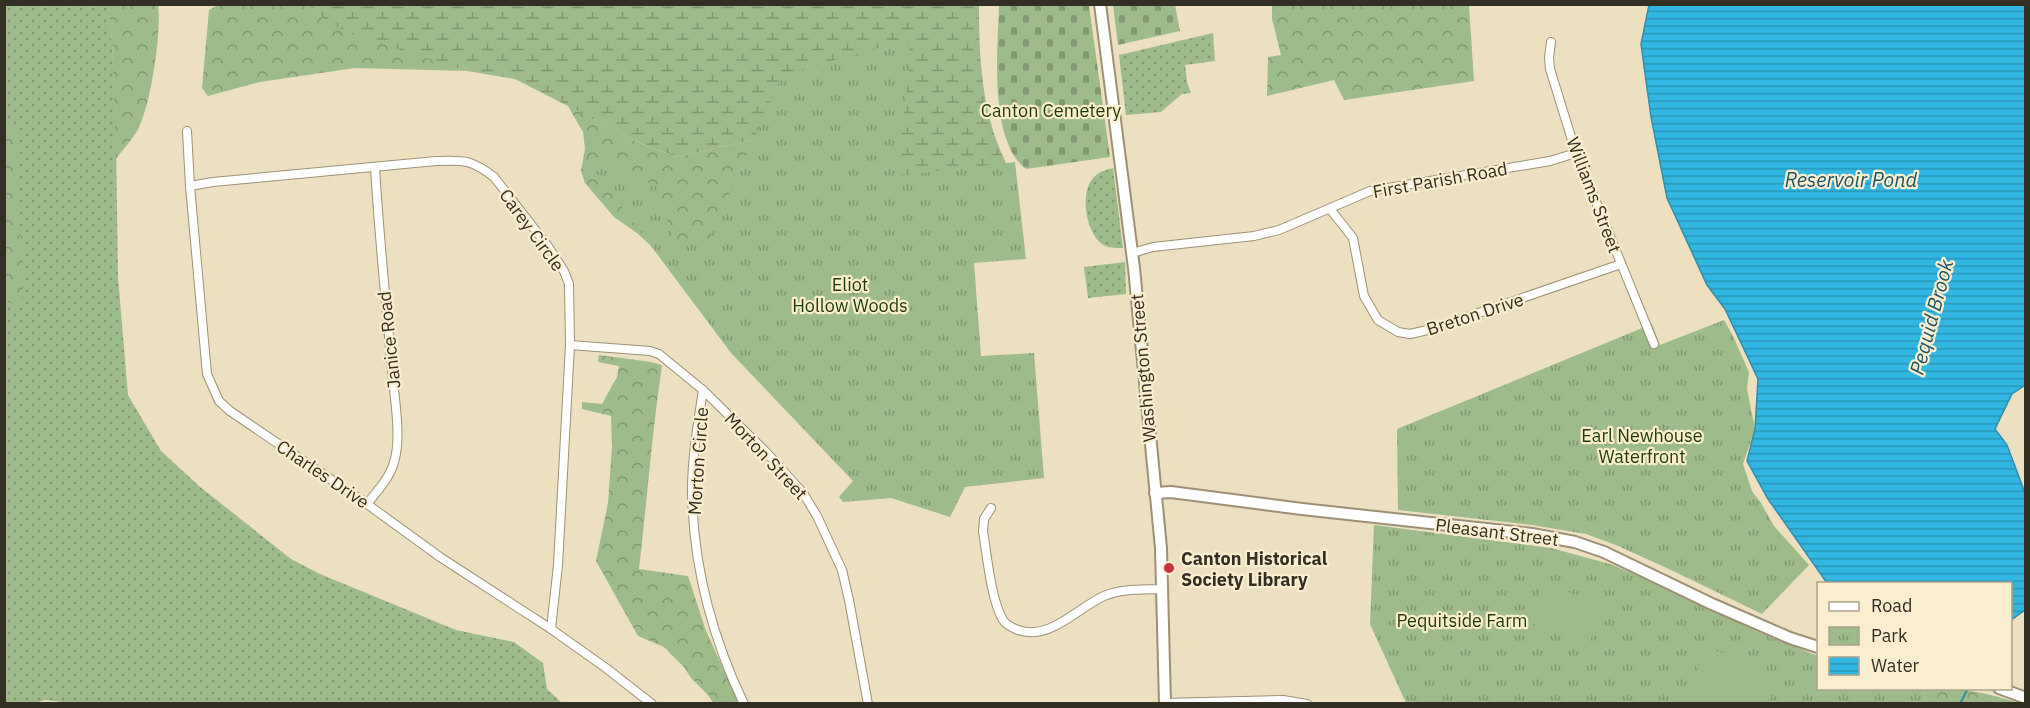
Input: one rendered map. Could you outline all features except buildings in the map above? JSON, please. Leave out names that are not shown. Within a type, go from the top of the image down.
[{"type":"main road","name":"Washington Street","points":[[1102,4],[1106,19],[1104,34],[1132,253],[1161,548],[1165,703]]},
{"type":"main road","name":"Pleasant Street","points":[[1155,493],[1171,492],[1532,534],[1575,542],[1604,552],[1712,604],[1790,638],[1817,647]]},
{"type":"main road","points":[[2004,690],[2025,698]]},
{"type":"street","name":"Williams Street","points":[[1551,42],[1550,69],[1576,153],[1654,344]]},
{"type":"street","name":"Charles Drive","points":[[187,131],[207,374],[219,401],[230,411],[367,504],[440,557],[615,674],[652,704]]},
{"type":"street","name":"First Parish Road","points":[[1132,253],[1153,248],[1254,236],[1280,230],[1370,191],[1550,161],[1576,153]]},
{"type":"street","name":"Carey Circle","points":[[190,186],[213,182],[466,160],[494,177],[547,245],[564,271],[569,284],[570,345],[558,565],[551,630]]},
{"type":"street","name":"Janice Road","points":[[367,504],[387,478],[396,451],[396,422],[379,251],[375,168]]},
{"type":"street","name":"Breton Drive","points":[[1330,209],[1353,238],[1364,296],[1370,308],[1378,320],[1398,332],[1410,334],[1432,330],[1621,264]]},
{"type":"street","name":"Morton Street","points":[[570,345],[650,351],[659,354],[703,390],[803,493],[817,516],[842,570],[868,704]]},
{"type":"street","name":"Morton Circle","points":[[703,390],[692,488],[697,556],[703,592],[744,704]]},
{"type":"street","points":[[991,508],[984,519],[983,531],[997,607],[1005,622],[1015,628],[1040,633],[1103,596],[1126,590],[1163,589]]},
{"type":"street","points":[[1165,703],[1283,700],[1307,704]]},
{"type":"green space","points":[[4,5],[108,5],[112,41],[116,140],[118,277],[128,395],[161,451],[199,486],[291,559],[320,574],[456,630],[514,642],[543,663],[547,689],[562,703],[81,704],[45,700],[35,703],[5,703]]},
{"type":"green space","points":[[108,5],[158,5],[159,16],[154,67],[143,118],[136,133],[116,159],[112,41]]},
{"type":"green space","points":[[218,5],[308,5],[326,21],[467,71],[355,68],[260,82],[208,96],[202,88],[209,10]]},
{"type":"green space","points":[[308,5],[979,5],[980,57],[987,109],[997,142],[1012,176],[996,226],[796,146],[751,140],[677,157],[644,145],[515,79],[467,71],[351,34],[326,21]]},
{"type":"green space","name":"Canton Cemetery","points":[[999,5],[1089,5],[1110,157],[1026,169],[1014,155],[1000,116],[997,68]]},
{"type":"green space","points":[[1113,5],[1175,5],[1180,31],[1118,45]]},
{"type":"green space","points":[[1272,5],[1469,5],[1474,81],[1344,100],[1334,80],[1267,96],[1268,57],[1281,55],[1272,19]]},
{"type":"green space","points":[[1213,33],[1215,61],[1185,65],[1191,93],[1182,94],[1161,112],[1126,115],[1119,55]]},
{"type":"green space","name":"Eliot Hollow Woods","points":[[906,40],[911,53],[897,176],[1015,162],[1026,259],[974,263],[981,356],[1034,353],[1044,478],[965,487],[950,517],[891,498],[843,502],[839,497],[853,481],[731,353],[583,155],[656,186],[675,245],[684,249],[689,244],[697,243],[705,249],[782,75]]},
{"type":"green space","points":[[568,106],[644,145],[677,157],[751,140],[796,146],[862,246],[664,258],[637,233],[614,217],[585,183],[581,171],[585,149],[583,132]]},
{"type":"green space","points":[[8,125],[15,129],[18,138],[18,214],[23,270],[20,304],[12,304],[4,299],[4,126]]},
{"type":"green space","points":[[1113,168],[1123,248],[1107,247],[1098,241],[1089,224],[1087,214],[1086,194],[1089,185],[1097,174]]},
{"type":"green space","points":[[1125,262],[1126,294],[1088,298],[1084,267]]},
{"type":"green space","name":"Earl Newhouse Waterfront","points":[[1724,320],[1749,372],[1747,389],[1755,429],[1743,464],[1752,491],[1774,526],[1809,565],[1762,614],[1669,569],[1586,534],[1532,525],[1398,510],[1397,429],[1652,324],[1660,345]]},
{"type":"green space","points":[[599,355],[662,365],[639,569],[688,576],[706,631],[739,703],[713,703],[684,667],[664,647],[638,636],[596,561],[608,503],[612,446],[611,416],[582,409],[582,402],[602,404],[617,377],[619,366],[598,362]]},
{"type":"green space","name":"Pequitside Farm","points":[[1374,525],[1551,548],[1610,564],[1673,590],[1758,632],[1817,656],[1817,690],[1923,690],[1925,703],[1406,703],[1370,624]]},
{"type":"green space","points":[[1544,582],[1604,606],[1588,646],[1528,622]]},
{"type":"green space","points":[[1706,647],[1778,675],[1767,703],[1697,703],[1686,699]]},
{"type":"green space","points":[[1923,690],[1972,691],[2019,703],[1925,703]]},
{"type":"water","name":"Reservoir Pond","points":[[1649,5],[2025,5],[2025,385],[2012,394],[1995,429],[2007,445],[2025,493],[2025,610],[2012,619],[2012,582],[1826,582],[1768,499],[1747,461],[1755,429],[1758,379],[1725,309],[1707,285],[1667,198],[1651,117],[1641,44]]},
{"type":"waterway","name":"Pequid Brook","points":[[1960,704],[1967,690]]},
{"type":"place","name":"Canton Historical Society Library","points":[[1169,568]]}]
